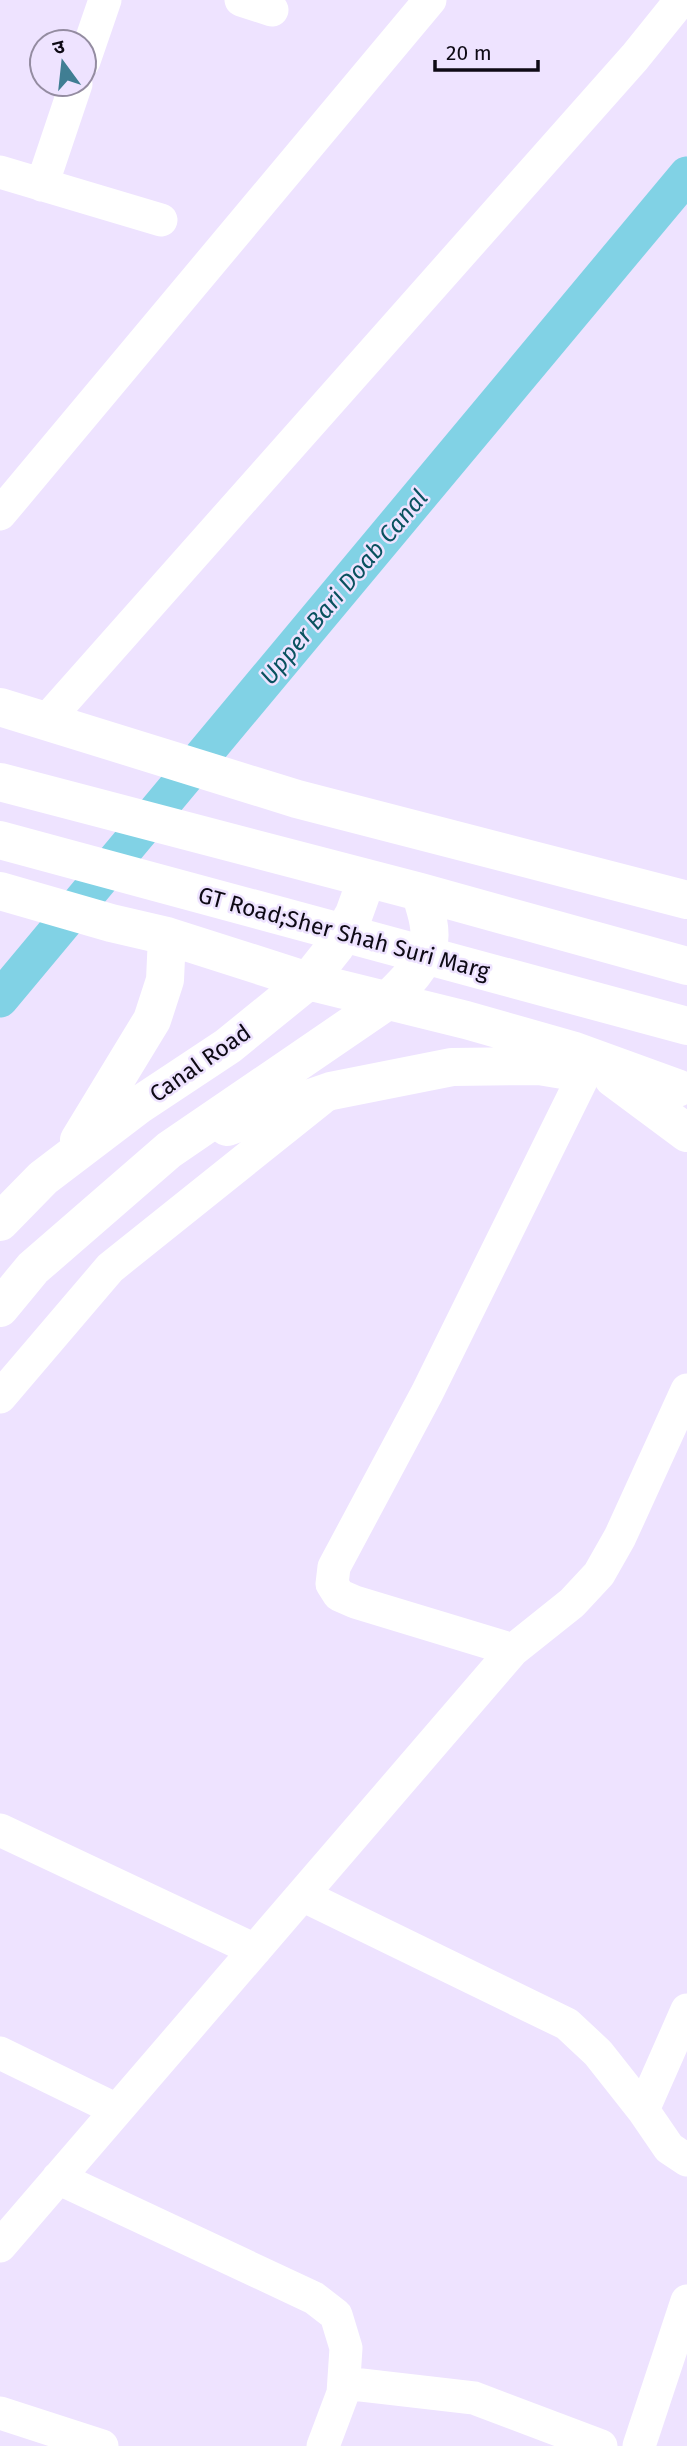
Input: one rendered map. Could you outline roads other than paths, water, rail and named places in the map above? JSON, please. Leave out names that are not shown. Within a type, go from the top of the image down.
[{"type":"main road","points":[[0,707],[297,799],[687,900]]},
{"type":"main road","points":[[12,785],[420,892],[687,967]]},
{"type":"main road","name":"GT Road;Sher Shah Suri Marg","points":[[0,840],[687,1026]]},
{"type":"main road","name":"Canal Road","points":[[0,1222],[43,1178],[139,1105],[228,1046],[308,981],[335,947],[354,914],[367,878]]},
{"type":"main road","points":[[0,891],[167,936],[308,981],[466,1020],[575,1051],[682,1090]]},
{"type":"main road","points":[[0,1308],[33,1268],[169,1150],[387,1001],[411,976],[428,947],[428,918],[420,892]]},
{"type":"main road","points":[[67,1160],[152,1020],[165,980],[167,936]]},
{"type":"main road","points":[[169,1150],[331,1091],[453,1067],[539,1066],[682,1090]]},
{"type":"main road","points":[[599,1076],[687,1133]]},
{"type":"street","points":[[95,28],[105,0]]},
{"type":"street","points":[[241,0],[272,10]]},
{"type":"street","points":[[0,514],[430,0]]},
{"type":"street","points":[[63,727],[681,0]]},
{"type":"street","points":[[42,185],[71,98]]},
{"type":"street","points":[[0,172],[161,220]]},
{"type":"street","points":[[513,1650],[339,1595],[332,1584],[334,1567],[599,1076]]},
{"type":"street","points":[[0,1397],[110,1268],[331,1091]]},
{"type":"street","points":[[0,2246],[513,1650],[572,1603],[599,1574],[620,1537],[687,1390]]},
{"type":"street","points":[[0,1830],[255,1950]]},
{"type":"street","points":[[302,1895],[567,2024],[598,2053],[669,2148],[687,2160]]},
{"type":"street","points":[[643,2110],[687,2010]]},
{"type":"street","points":[[0,2053],[117,2110]]},
{"type":"street","points":[[58,2178],[314,2298],[336,2315],[346,2348],[344,2383],[343,2393],[323,2446]]},
{"type":"street","points":[[639,2446],[687,2301]]},
{"type":"street","points":[[344,2383],[474,2398],[601,2446]]},
{"type":"street","points":[[0,2413],[102,2446]]},
{"type":"waterway","name":"Upper Bari Doab Canal","points":[[0,999],[687,175]]}]
